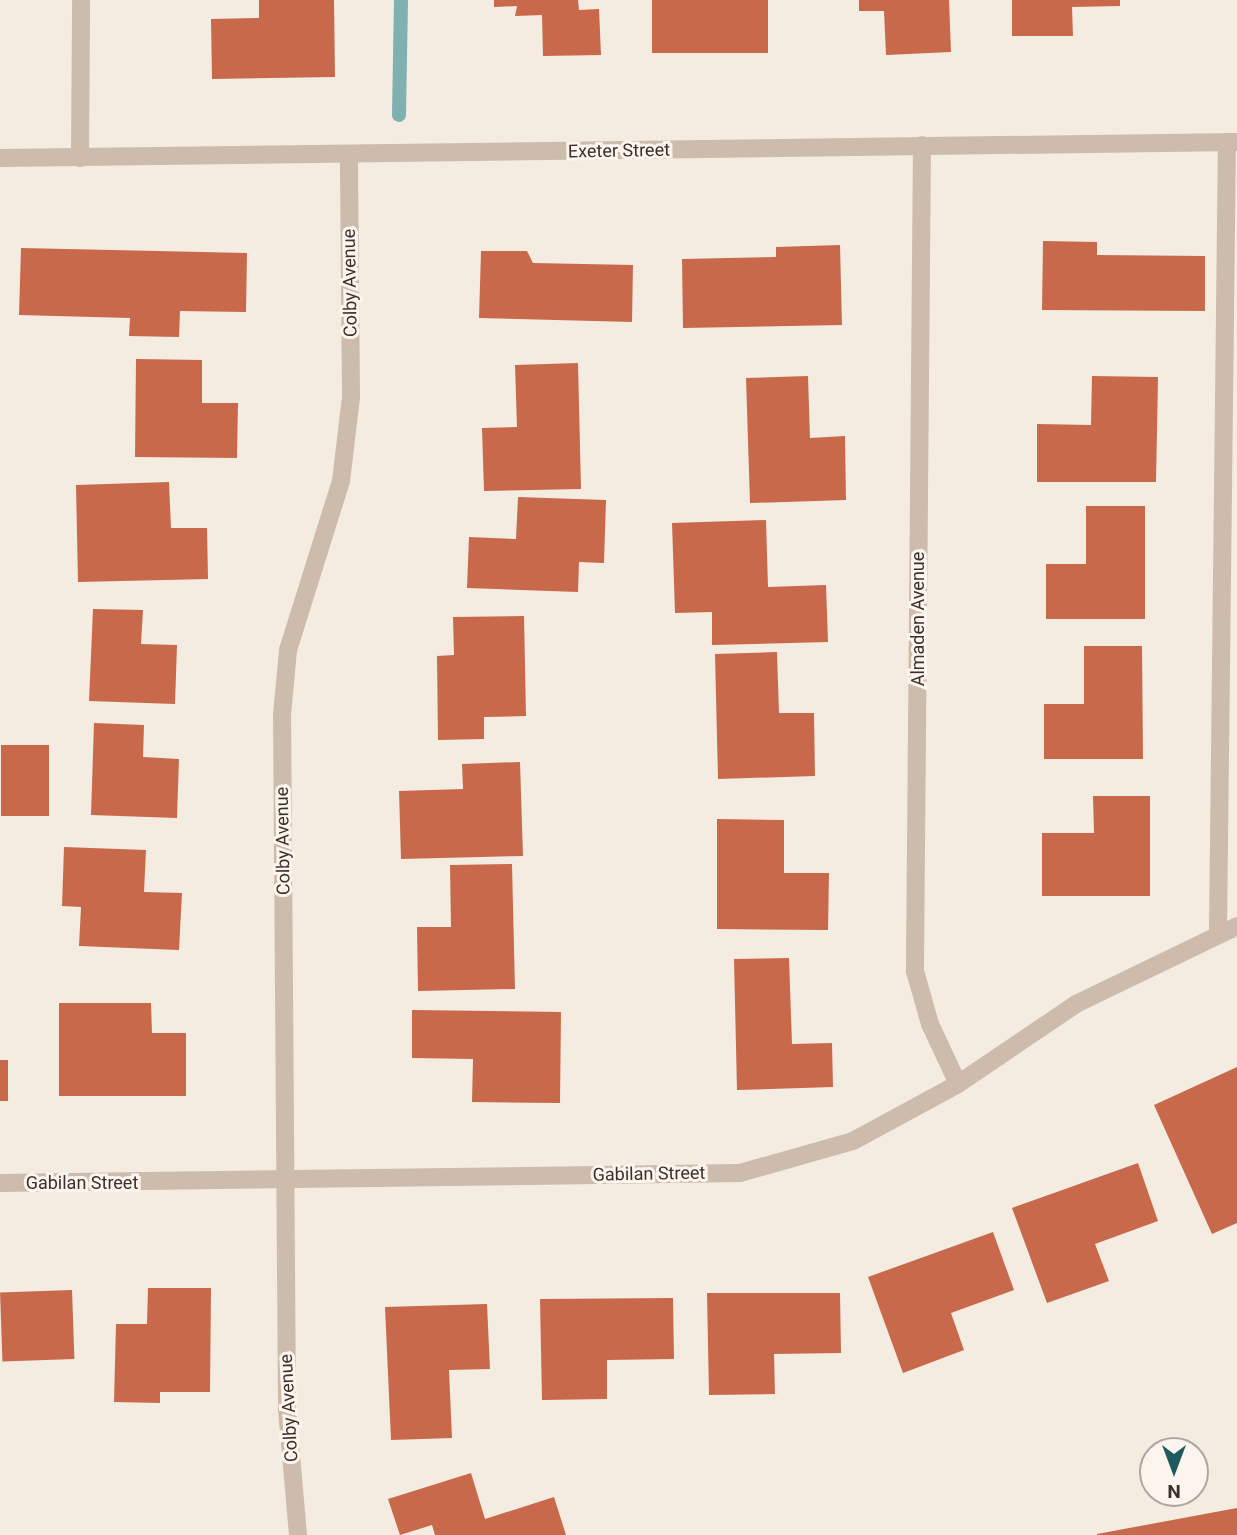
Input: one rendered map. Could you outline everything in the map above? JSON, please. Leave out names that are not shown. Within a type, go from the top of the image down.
[{"type":"street","points":[[80,158],[81,0]]},
{"type":"street","points":[[1218,930],[1232,142]]},
{"type":"street","name":"Exeter Street","points":[[0,158],[1232,142]]},
{"type":"street","name":"Almaden Avenue","points":[[922,145],[915,971],[929,1024],[958,1084]]},
{"type":"street","name":"Colby Avenue","points":[[298,1535],[286,1408],[282,715],[288,650],[341,481],[351,397],[349,155]]},
{"type":"street","name":"Gabilan Street","points":[[0,1183],[286,1182],[740,1173],[853,1141],[958,1084],[1076,1004],[1218,930],[1237,926]]},
{"type":"building","points":[[259,0],[334,0],[335,77],[212,79],[211,19],[259,18]]},
{"type":"building","points":[[494,0],[578,0],[579,10],[599,9],[601,55],[543,56],[542,15],[515,16],[517,6],[494,7]]},
{"type":"building","points":[[652,0],[768,0],[768,53],[652,53]]},
{"type":"building","points":[[859,0],[949,0],[951,52],[886,55],[884,11],[859,11]]},
{"type":"building","points":[[1012,0],[1120,0],[1120,6],[1072,7],[1073,36],[1012,36]]},
{"type":"building","points":[[1043,241],[1097,242],[1097,255],[1205,256],[1205,311],[1042,310]]},
{"type":"building","points":[[840,245],[842,325],[683,328],[682,259],[776,257],[776,247]]},
{"type":"building","points":[[21,248],[247,253],[246,312],[180,311],[179,337],[129,336],[130,318],[19,315]]},
{"type":"building","points":[[481,251],[527,251],[533,263],[633,265],[632,322],[479,318]]},
{"type":"building","points":[[136,359],[202,360],[202,403],[238,403],[237,458],[135,457]]},
{"type":"building","points":[[578,363],[581,489],[484,491],[482,428],[517,427],[515,365]]},
{"type":"building","points":[[808,376],[810,438],[845,436],[846,500],[750,503],[746,378]]},
{"type":"building","points":[[1092,376],[1158,377],[1156,482],[1037,482],[1037,424],[1091,425]]},
{"type":"building","points":[[169,482],[171,528],[207,528],[208,579],[78,582],[76,485]]},
{"type":"building","points":[[518,497],[606,500],[604,563],[579,562],[578,592],[467,588],[469,537],[516,539]]},
{"type":"building","points":[[1086,506],[1145,506],[1145,619],[1046,619],[1046,564],[1086,564]]},
{"type":"building","points":[[766,520],[768,587],[826,585],[828,642],[712,645],[712,612],[675,613],[672,523]]},
{"type":"building","points":[[93,609],[143,610],[141,644],[177,645],[175,704],[89,701]]},
{"type":"building","points":[[524,616],[526,716],[484,717],[484,739],[438,740],[437,656],[454,655],[453,617]]},
{"type":"building","points":[[1084,646],[1142,646],[1143,759],[1044,759],[1044,704],[1084,704]]},
{"type":"building","points":[[777,652],[779,713],[814,713],[815,776],[718,779],[715,654]]},
{"type":"building","points":[[94,723],[144,725],[143,757],[179,759],[177,818],[91,815]]},
{"type":"building","points":[[1,745],[49,745],[49,816],[1,816]]},
{"type":"building","points":[[520,762],[523,856],[401,859],[399,791],[463,789],[462,764]]},
{"type":"building","points":[[1093,796],[1150,796],[1150,896],[1042,896],[1042,833],[1094,833]]},
{"type":"building","points":[[717,819],[784,820],[784,873],[829,873],[828,930],[717,929]]},
{"type":"building","points":[[64,847],[146,850],[144,892],[182,893],[179,950],[79,946],[81,907],[62,906]]},
{"type":"building","points":[[512,864],[515,989],[418,991],[417,927],[451,927],[450,865]]},
{"type":"building","points":[[789,958],[792,1044],[832,1043],[833,1087],[737,1090],[734,959]]},
{"type":"building","points":[[59,1003],[151,1003],[152,1033],[186,1033],[186,1096],[59,1096]]},
{"type":"building","points":[[412,1010],[561,1012],[560,1103],[472,1102],[473,1059],[412,1058]]},
{"type":"building","points":[[0,1060],[8,1060],[8,1101],[0,1101]]},
{"type":"building","points":[[1237,1067],[1237,1223],[1212,1234],[1154,1105]]},
{"type":"building","points":[[1138,1163],[1158,1221],[1095,1244],[1109,1281],[1047,1303],[1012,1208]]},
{"type":"building","points":[[993,1232],[1014,1290],[951,1313],[964,1350],[903,1373],[868,1277]]},
{"type":"building","points":[[148,1288],[211,1288],[210,1392],[160,1392],[160,1403],[114,1402],[116,1324],[147,1324]]},
{"type":"building","points":[[72,1290],[74,1359],[2,1361],[0,1293]]},
{"type":"building","points":[[707,1293],[840,1293],[841,1353],[774,1354],[775,1394],[709,1395]]},
{"type":"building","points":[[673,1298],[674,1359],[607,1360],[607,1399],[542,1400],[540,1299]]},
{"type":"building","points":[[487,1304],[490,1369],[449,1370],[452,1438],[391,1440],[385,1307]]},
{"type":"building","points":[[471,1473],[485,1519],[554,1497],[566,1535],[435,1535],[432,1525],[400,1535],[388,1499]]},
{"type":"building","points":[[1237,1508],[1237,1535],[1097,1535],[1097,1534]]},
{"type":"waterway","points":[[399,115],[401,0]]}]
